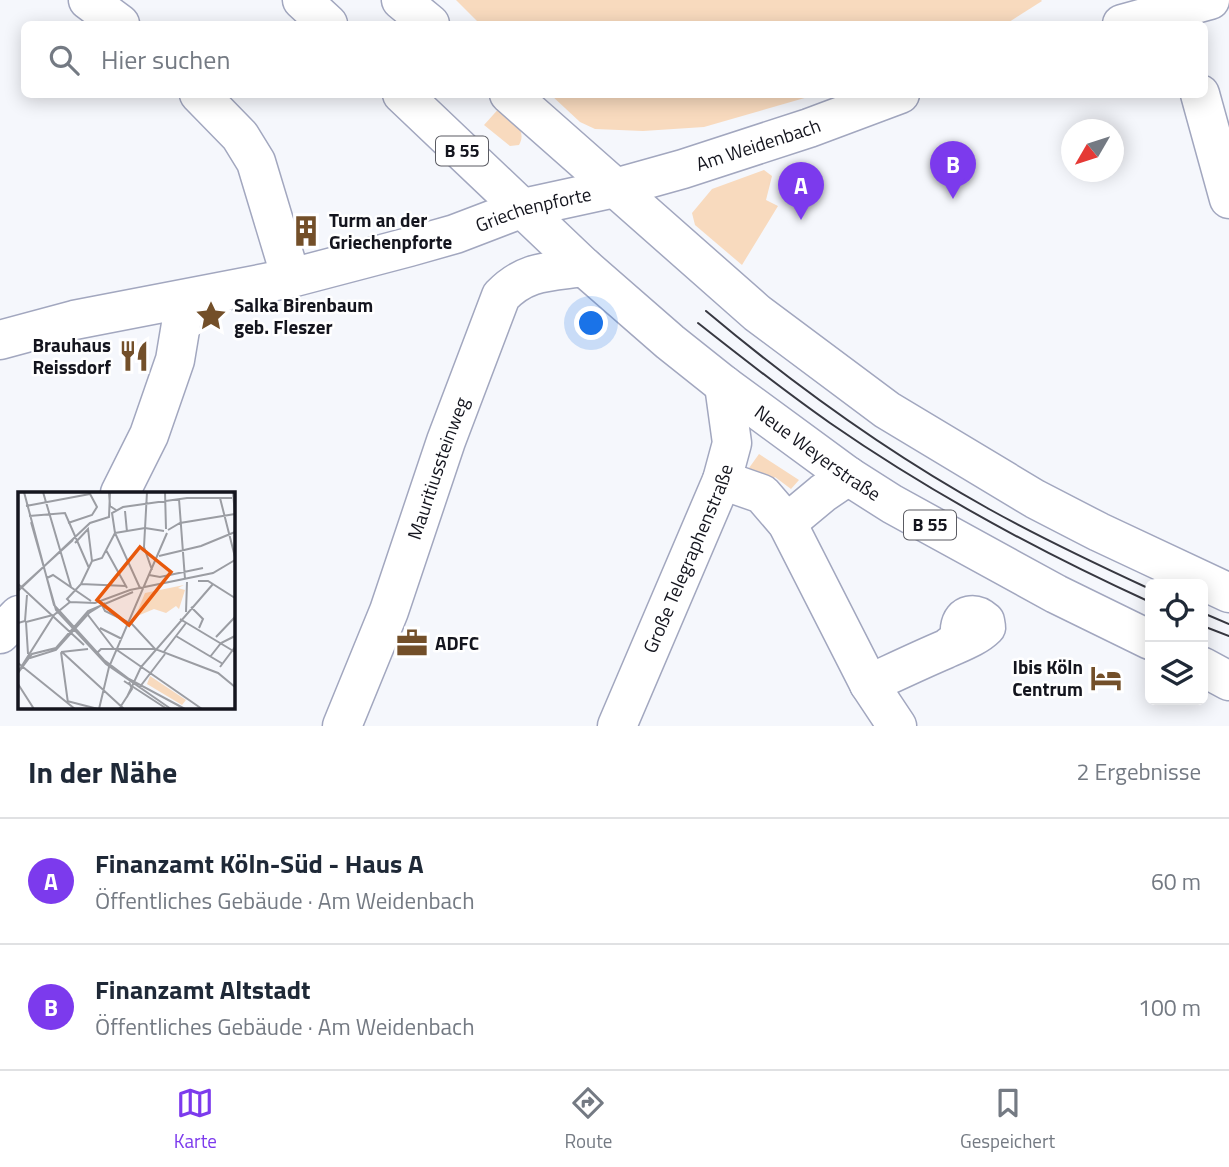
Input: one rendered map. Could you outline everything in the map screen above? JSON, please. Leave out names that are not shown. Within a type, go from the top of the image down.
[{"type":"street","points":[[88,0],[116,21]]},
{"type":"street","points":[[302,0],[325,21]]},
{"type":"street","points":[[401,0],[426,21]]},
{"type":"street","points":[[1134,21],[1186,8]]},
{"type":"street","points":[[203,98],[240,136],[256,162],[291,278]]},
{"type":"street","name":"B 55","points":[[406,98],[523,208]]},
{"type":"street","points":[[514,98],[757,313],[887,410],[1035,499],[1229,593]]},
{"type":"street","name":"Am Weidenbach","points":[[615,188],[809,128],[889,98]]},
{"type":"street","points":[[1201,98],[1229,199]]},
{"type":"street","name":"Griechenpforte","points":[[0,340],[74,320],[291,278],[455,234],[523,208],[615,188]]},
{"type":"street","name":"Neue Weyerstraße","points":[[523,208],[584,267],[670,342],[848,476],[892,504],[1056,594],[1145,638]]},
{"type":"street","name":"Mauritiussteinweg","points":[[342,726],[389,611],[446,441],[500,296],[511,285],[527,276],[584,267]]},
{"type":"street","points":[[120,492],[149,435],[175,360],[185,300]]},
{"type":"street","name":"Große Telegraphenstraße","points":[[617,726],[722,480],[732,443],[724,385]]},
{"type":"street","points":[[788,523],[823,492],[848,476]]},
{"type":"street","points":[[722,480],[762,494],[788,523],[869,684],[897,726]]},
{"type":"street","points":[[0,634],[18,616]]},
{"type":"street","points":[[869,684],[949,647]]},
{"type":"street","points":[[1208,670],[1229,681]]},
{"type":"shaded area","points":[[456,0],[1042,1],[1011,21],[477,21]]},
{"type":"shaded area","points":[[554,98],[805,98],[704,127],[643,131],[595,129],[580,122]]},
{"type":"shaded area","points":[[502,105],[520,129],[519,145],[510,146],[484,125]]},
{"type":"shaded area","points":[[764,170],[772,176],[766,200],[778,206],[742,265],[695,225],[692,213],[712,189]]},
{"type":"shaded area","points":[[759,454],[799,480],[791,489],[775,477],[770,482],[749,468]]},
{"type":"tram line","points":[[706,311],[808,391],[915,465],[1028,530],[1145,587]]},
{"type":"tram line","points":[[698,323],[763,374],[868,449],[946,497],[1026,541],[1145,600]]},
{"type":"tram line","points":[[1208,615],[1229,624]]},
{"type":"tram line","points":[[1208,628],[1229,636]]},
{"type":"place","name":"Finanzamt Altstadt","points":[[953,199]]},
{"type":"place","name":"Finanzamt Köln-Süd - Haus A","points":[[801,220]]},
{"type":"place","name":"Turm an der Griechenpforte","points":[[306,231]]},
{"type":"place","name":"Salka Birenbaum geb. Fleszer","points":[[211,316]]},
{"type":"place","name":"Brauhaus Reissdorf","points":[[134,356]]},
{"type":"place","name":"ADFC","points":[[412,643]]},
{"type":"place","name":"Ibis Köln Centrum","points":[[1106,678]]}]
